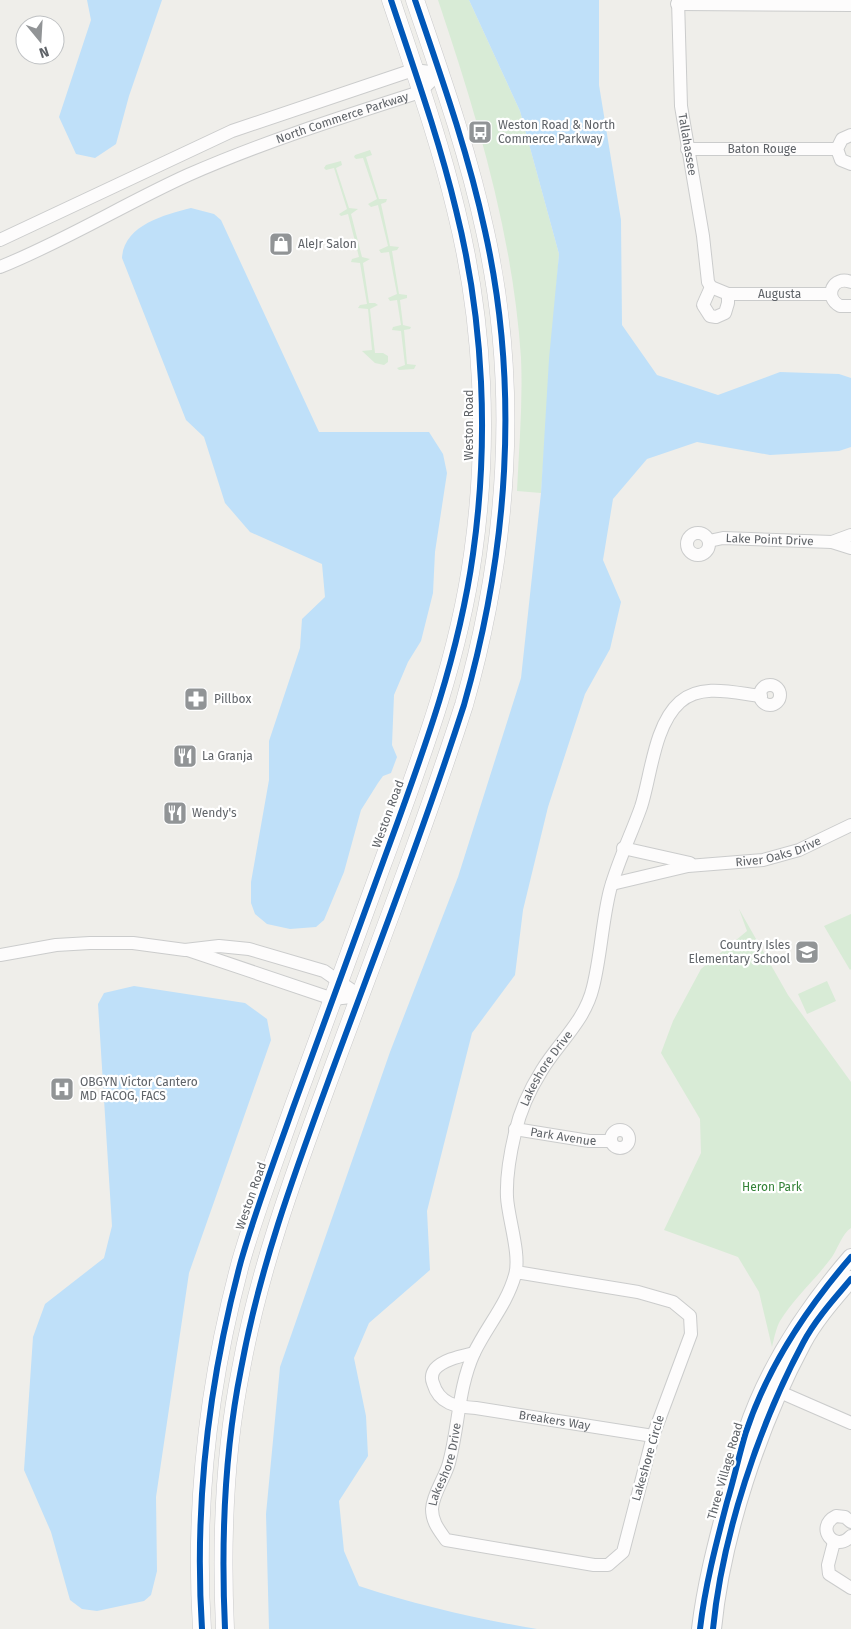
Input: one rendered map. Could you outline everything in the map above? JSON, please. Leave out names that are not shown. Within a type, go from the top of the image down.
[{"type":"main road","name":"Weston Road","points":[[202,1629],[200,1552],[202,1493],[208,1427],[223,1337],[242,1259],[263,1192],[438,710],[464,610],[477,523],[482,419],[480,359],[474,310],[457,212],[391,0]]},
{"type":"main road","points":[[225,1629],[224,1555],[227,1483],[236,1402],[256,1298],[283,1205],[464,704],[489,603],[501,517],[505,390],[497,300],[486,232],[471,172],[415,0]]},
{"type":"street","points":[[678,2],[851,6]]},
{"type":"street","name":"Tallahassee","points":[[678,2],[682,106],[687,148],[703,236],[705,274],[711,287],[703,305],[710,316],[716,317],[725,313],[728,294]]},
{"type":"street","name":"North Commerce Parkway","points":[[0,240],[232,131],[413,70],[439,73]]},
{"type":"street","name":"North Commerce Parkway","points":[[0,267],[43,249],[153,192],[242,152],[420,92],[439,73]]},
{"type":"street","points":[[851,135],[842,139],[837,149],[841,160],[851,164]]},
{"type":"street","name":"Baton Rouge","points":[[687,148],[837,149]]},
{"type":"street","points":[[851,282],[839,281],[834,284],[830,294],[832,299],[840,306],[851,306]]},
{"type":"street","points":[[711,287],[728,294]]},
{"type":"street","name":"Augusta","points":[[728,294],[830,294]]},
{"type":"street","name":"Lake Point Drive","points":[[832,542],[851,535]]},
{"type":"street","name":"Lake Point Drive","points":[[709,541],[723,538],[832,542],[851,548]]},
{"type":"street","name":"Lakeshore Drive","points":[[434,1523],[433,1504],[449,1464],[464,1381],[474,1353],[505,1301],[516,1272],[507,1196],[509,1158],[515,1129],[526,1099],[542,1068],[580,1020],[593,991],[612,884],[623,848],[641,806],[665,722],[680,702],[699,691],[718,691],[760,696]]},
{"type":"street","name":"River Oaks Drive","points":[[612,884],[673,869],[763,860],[799,850],[851,825]]},
{"type":"street","name":"River Oaks Drive","points":[[623,848],[702,865]]},
{"type":"street","points":[[0,955],[56,946],[90,943],[133,943],[185,950],[334,999],[360,996]]},
{"type":"street","points":[[185,950],[219,946],[249,949],[324,971],[360,996]]},
{"type":"street","name":"Park Avenue","points":[[515,1129],[589,1141],[612,1141]]},
{"type":"street","name":"Three Village Road","points":[[700,1629],[704,1598],[718,1535],[746,1432],[764,1386],[794,1331],[820,1293],[851,1257]]},
{"type":"street","name":"Lakeshore Circle","points":[[434,1523],[446,1540],[594,1564],[608,1565],[623,1552],[652,1436],[691,1334],[690,1316],[673,1302],[638,1292],[516,1272]]},
{"type":"street","name":"Three Village Road","points":[[714,1629],[716,1599],[730,1537],[761,1434],[804,1342],[851,1280]]},
{"type":"street","points":[[458,1407],[444,1401],[436,1392],[432,1373],[436,1367],[454,1358],[474,1353]]},
{"type":"street","points":[[764,1386],[851,1423]]},
{"type":"street","name":"Breakers Way","points":[[458,1407],[476,1408],[652,1436]]},
{"type":"street","points":[[851,1522],[841,1516],[828,1521],[826,1526],[827,1535],[834,1542],[842,1543],[851,1536]]},
{"type":"street","points":[[834,1542],[828,1565],[829,1574],[851,1588]]},
{"type":"green space","points":[[438,0],[469,0],[520,111],[559,254],[541,493],[517,491],[521,408],[521,358],[510,266],[491,176]]},
{"type":"green space","points":[[370,150],[372,155],[366,157],[379,199],[387,199],[386,202],[381,204],[390,246],[399,247],[397,250],[392,251],[399,294],[407,295],[407,298],[400,300],[403,325],[411,327],[404,330],[407,364],[416,365],[414,369],[399,370],[397,368],[405,365],[401,331],[392,330],[393,327],[401,325],[397,300],[390,301],[388,298],[397,294],[389,252],[381,253],[379,250],[388,246],[378,205],[371,207],[368,204],[377,199],[363,158],[356,159],[354,157]]},
{"type":"green space","points":[[341,161],[342,165],[336,168],[349,208],[358,209],[351,214],[362,257],[370,259],[363,263],[369,303],[378,305],[370,309],[375,353],[383,353],[388,356],[388,362],[384,365],[375,363],[362,351],[372,350],[368,309],[358,308],[360,305],[367,304],[360,263],[351,262],[352,259],[359,257],[348,214],[341,216],[339,214],[347,209],[334,168],[326,170],[324,168],[326,165]]},
{"type":"green space","name":"Heron Park","points":[[739,909],[788,995],[851,1082],[851,1228],[843,1237],[832,1257],[780,1321],[772,1347],[759,1292],[738,1257],[664,1230],[701,1153],[700,1119],[661,1053],[673,1021],[701,969],[747,931]]},
{"type":"green space","points":[[851,914],[851,969],[850,970],[824,926]]},
{"type":"green space","points":[[827,981],[836,1001],[807,1014],[798,994]]},
{"type":"water","points":[[87,0],[162,0],[129,96],[116,144],[95,158],[76,154],[59,117],[91,20]]},
{"type":"water","points":[[469,0],[599,0],[599,85],[621,220],[622,325],[657,375],[718,395],[780,372],[839,374],[851,378],[851,447],[839,451],[770,455],[697,442],[647,459],[613,499],[603,560],[621,602],[610,649],[585,694],[548,807],[523,910],[515,975],[472,1033],[427,1211],[430,1270],[369,1323],[354,1358],[366,1416],[368,1456],[339,1501],[344,1551],[359,1586],[447,1611],[537,1629],[269,1629],[266,1514],[280,1367],[390,1052],[458,877],[521,678],[541,493],[549,359],[559,254],[520,111]]},
{"type":"water","points":[[191,208],[214,214],[221,220],[319,432],[429,432],[443,454],[447,473],[435,552],[433,593],[421,641],[408,662],[394,695],[392,745],[397,757],[391,773],[383,776],[361,810],[344,872],[324,920],[316,927],[290,929],[267,924],[255,914],[251,903],[251,882],[269,780],[269,741],[300,648],[302,619],[325,597],[322,564],[250,532],[225,503],[204,437],[186,420],[122,258],[124,247],[130,237],[147,223]]},
{"type":"water","points":[[134,986],[245,1003],[267,1019],[271,1040],[189,1273],[156,1497],[157,1571],[151,1595],[144,1601],[97,1611],[82,1609],[70,1600],[51,1532],[24,1470],[33,1337],[45,1304],[104,1258],[112,1226],[98,1004],[104,993]]},
{"type":"cycle path","points":[[202,1629],[200,1536],[206,1443],[220,1351],[241,1261],[293,1108],[424,749],[458,633],[473,554],[478,511],[482,425],[478,338],[473,295],[456,210],[442,157],[391,0]]},
{"type":"cycle path","points":[[225,1629],[223,1564],[227,1466],[235,1401],[248,1332],[267,1260],[302,1153],[415,847],[464,705],[479,647],[491,588],[499,529],[504,469],[505,409],[503,350],[496,290],[471,172],[415,0]]},
{"type":"cycle path","points":[[700,1629],[708,1581],[719,1534],[743,1441],[755,1408],[765,1384],[790,1339],[819,1297],[851,1257]]},
{"type":"cycle path","points":[[713,1629],[718,1593],[734,1519],[745,1482],[772,1409],[808,1334],[851,1279]]},
{"type":"place","name":"Weston Road & North Commerce Parkway","points":[[480,132]]},
{"type":"place","name":"AleJr Salon","points":[[281,244]]},
{"type":"place","name":"Pillbox","points":[[196,699]]},
{"type":"place","name":"La Granja","points":[[185,756]]},
{"type":"place","name":"Wendy's","points":[[175,813]]},
{"type":"place","name":"Country Isles Elementary School","points":[[807,952]]},
{"type":"place","name":"OBGYN Victor Cantero MD FACOG, FACS","points":[[62,1089]]}]
